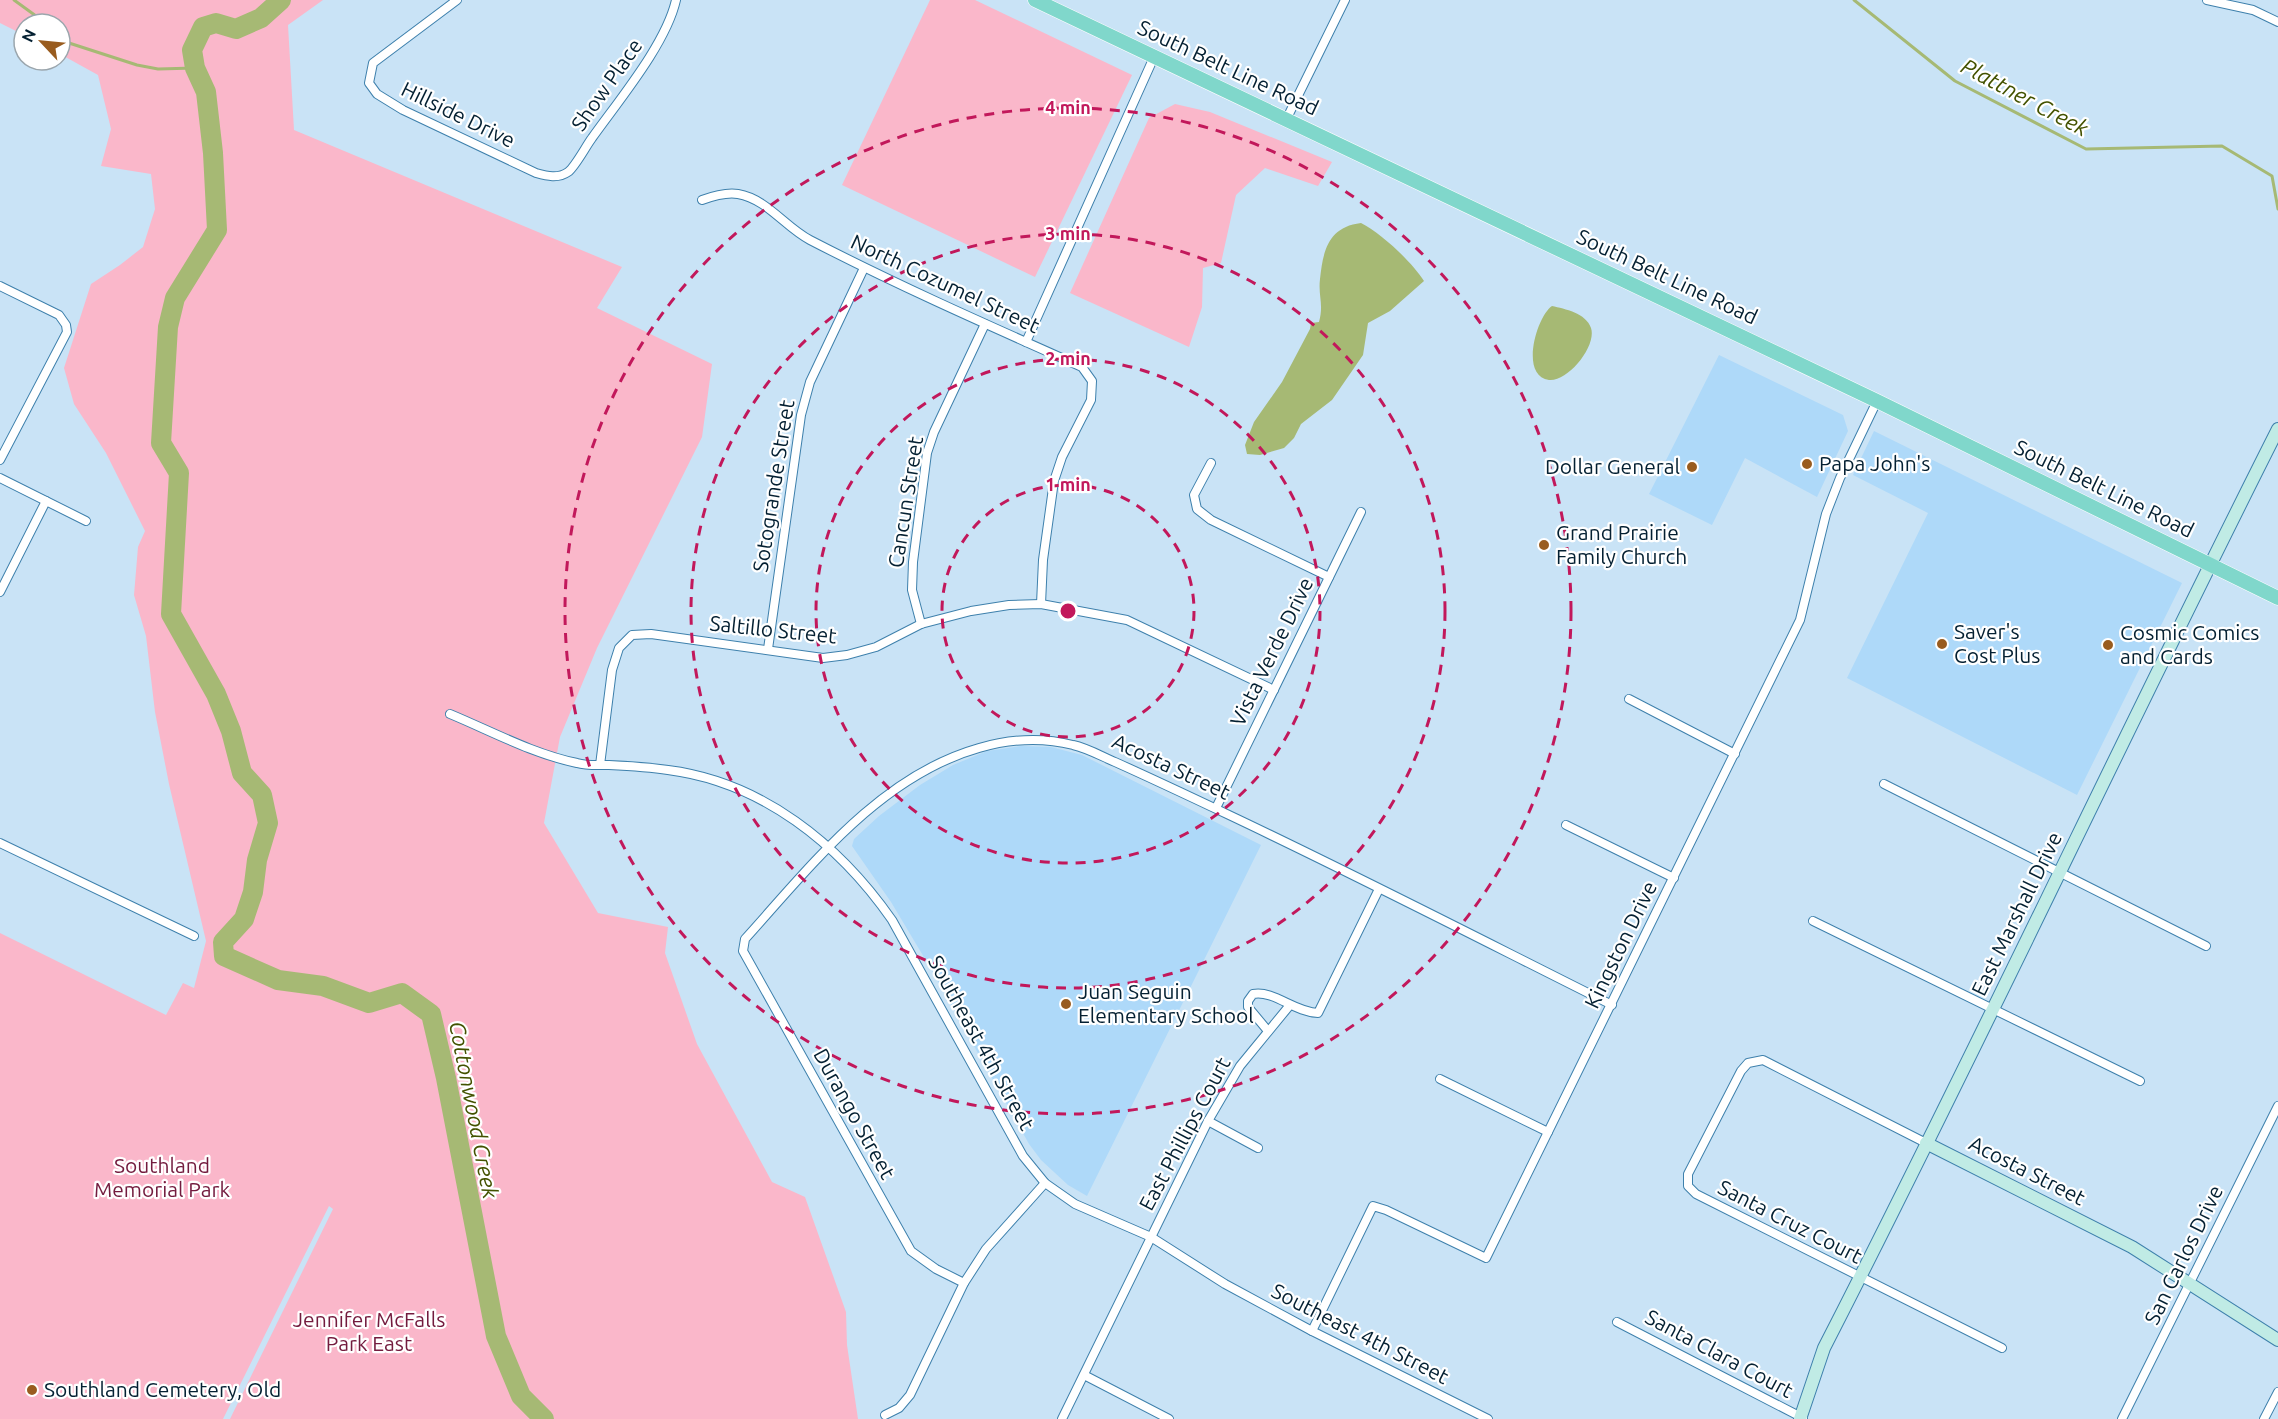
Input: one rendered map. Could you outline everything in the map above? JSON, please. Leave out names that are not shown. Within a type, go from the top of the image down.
[{"type":"main road","name":"South Belt Line Road","points":[[1035,0],[1056,4],[1154,57],[1287,118],[1877,400],[2278,598]]},
{"type":"main road","name":"East Marshall Drive","points":[[1802,1418],[1824,1348],[1861,1278],[2209,565],[2278,429]]},
{"type":"main road","name":"Acosta Street","points":[[1926,1143],[2132,1247],[2278,1340]]},
{"type":"street","name":"Hillside Drive","points":[[457,0],[373,63],[369,83],[377,94],[403,110],[536,173],[552,177]]},
{"type":"street","name":"Show Place","points":[[552,177],[568,172],[620,98],[663,34],[673,15],[676,0]]},
{"type":"street","points":[[1287,118],[1345,0]]},
{"type":"street","points":[[2207,0],[2253,10],[2278,22]]},
{"type":"street","points":[[1026,342],[1154,57]]},
{"type":"street","name":"North Cozumel Street","points":[[702,200],[714,195],[738,194],[767,206],[803,236],[864,268],[1082,367],[1092,381],[1091,400],[1062,457],[1054,482],[1042,560],[1041,604]]},
{"type":"street","name":"Sotogrande Street","points":[[768,649],[801,415],[810,382],[864,268]]},
{"type":"street","points":[[0,286],[59,315],[66,324],[67,332],[0,460]]},
{"type":"street","name":"Cancun Street","points":[[921,624],[912,590],[913,562],[927,453],[934,432],[985,324]]},
{"type":"street","name":"Kingston Drive","points":[[1312,1331],[1373,1206],[1386,1210],[1486,1258],[1800,620],[1826,514],[1840,478],[1877,400]]},
{"type":"street","points":[[1211,463],[1194,495],[1197,509],[1210,520],[1329,577]]},
{"type":"street","points":[[0,477],[86,521]]},
{"type":"street","points":[[0,592],[46,501]]},
{"type":"street","name":"Vista Verde Drive","points":[[1216,808],[1361,512]]},
{"type":"street","name":"Saltillo Street","points":[[600,765],[612,670],[619,648],[632,635],[651,634],[823,658],[847,655],[876,646],[921,624],[971,611],[1009,605],[1041,604],[1127,620],[1274,690]]},
{"type":"street","points":[[1629,699],[1735,754]]},
{"type":"street","name":"Southeast 4th Street","points":[[450,714],[547,755],[580,764],[670,770],[715,780],[755,796],[797,822],[829,846],[870,888],[892,920],[1023,1156],[1045,1183],[1075,1204],[1151,1237],[1224,1284],[1312,1331],[1488,1419]]},
{"type":"street","name":"Acosta Street","points":[[745,939],[829,846],[860,817],[893,792],[938,762],[980,747],[1028,738],[1074,745],[1216,808],[1612,1005]]},
{"type":"street","points":[[1884,784],[2206,946]]},
{"type":"street","points":[[1566,825],[1674,878]]},
{"type":"street","points":[[0,843],[194,936]]},
{"type":"street","points":[[1268,1031],[1248,1007],[1250,997],[1253,994],[1265,993],[1305,1013],[1318,1013],[1379,889]]},
{"type":"street","points":[[1813,921],[2140,1081]]},
{"type":"street","name":"Durango Street","points":[[745,939],[742,951],[911,1251],[936,1269],[964,1283]]},
{"type":"street","name":"East Phillips Court","points":[[1062,1419],[1208,1121],[1240,1066],[1290,1005]]},
{"type":"street","name":"Acosta Street","points":[[1748,1063],[1762,1060],[1926,1143]]},
{"type":"street","name":"Santa Cruz Court","points":[[1748,1063],[1741,1071],[1688,1174],[1688,1186],[1696,1194],[2002,1348]]},
{"type":"street","points":[[1440,1078],[1548,1132]]},
{"type":"street","name":"San Carlos Drive","points":[[2122,1419],[2278,1106]]},
{"type":"street","points":[[1208,1121],[1258,1148]]},
{"type":"street","points":[[885,1415],[899,1408],[910,1395],[964,1283],[986,1249],[1045,1183]]},
{"type":"street","name":"Santa Clara Court","points":[[1617,1322],[1802,1418]]},
{"type":"street","points":[[1084,1375],[1169,1419]]},
{"type":"street","points":[[2264,1419],[2278,1392]]},
{"type":"shaded area","points":[[1361,223],[1396,249],[1424,281],[1390,311],[1368,323],[1363,355],[1332,400],[1301,424],[1294,438],[1284,448],[1260,455],[1247,454],[1245,445],[1254,422],[1282,382],[1311,323],[1319,322],[1321,269],[1329,242],[1341,230]]},
{"type":"shaded area","points":[[1552,306],[1580,315],[1591,328],[1592,335],[1585,353],[1572,369],[1557,379],[1549,380],[1540,376],[1535,368],[1533,357],[1541,321]]},
{"type":"shaded area","points":[[1719,355],[1843,415],[1848,431],[1817,497],[1745,458],[1712,525],[1649,494]]},
{"type":"shaded area","points":[[1874,431],[2182,583],[2077,795],[1847,678],[1928,513],[1853,475]]},
{"type":"shaded area","name":"Juan Seguin Elementary School","points":[[1021,746],[1051,747],[1082,755],[1261,845],[1087,1196],[1068,1185],[1041,1160],[1029,1144],[928,964],[891,902],[852,846],[854,839],[879,816],[920,785],[953,765],[987,751]]},
{"type":"green space","points":[[0,0],[323,0],[288,25],[294,130],[622,267],[597,308],[712,364],[702,437],[597,648],[560,737],[544,823],[598,913],[668,927],[665,953],[697,1044],[772,1182],[805,1197],[846,1312],[847,1345],[858,1419],[230,1419],[333,1209],[329,1206],[223,1419],[0,1419],[0,933],[166,1015],[183,983],[194,988],[206,941],[169,784],[155,712],[146,636],[134,595],[138,547],[145,531],[106,453],[74,404],[64,368],[91,284],[143,247],[155,209],[151,174],[101,166],[111,129],[98,75],[72,61],[72,12],[12,12],[12,29],[0,23]]},
{"type":"green space","points":[[930,0],[975,0],[1132,75],[1035,277],[842,185]]},
{"type":"green space","points":[[1175,104],[1210,112],[1332,162],[1318,186],[1265,168],[1236,195],[1221,263],[1203,268],[1202,307],[1189,347],[1070,293],[1149,118]]},
{"type":"waterway","points":[[14,0],[30,12]]},
{"type":"waterway","name":"Cottonwood Creek","points":[[281,0],[261,18],[236,29],[216,23],[203,27],[192,50],[195,68],[206,92],[213,153],[217,230],[175,298],[168,327],[161,443],[179,473],[171,614],[216,694],[231,731],[242,773],[262,795],[268,823],[257,860],[253,892],[244,919],[223,942],[224,956],[278,980],[323,986],[369,1003],[402,993],[431,1014],[446,1078],[496,1336],[521,1396],[544,1419]]},
{"type":"waterway","name":"Plattner Creek","points":[[1854,0],[1955,81],[2086,149],[2222,146],[2272,176],[2278,209]]},
{"type":"waterway","points":[[72,44],[137,65],[158,69],[195,68]]},
{"type":"place","name":"Papa John's","points":[[1807,464]]},
{"type":"place","name":"Dollar General","points":[[1692,467]]},
{"type":"place","name":"Grand Prairie Family Church","points":[[1544,545]]},
{"type":"place","name":"Saver's Cost Plus","points":[[1942,644]]},
{"type":"place","name":"Cosmic Comics and Cards","points":[[2108,645]]},
{"type":"place","name":"Juan Seguin Elementary School","points":[[1066,1004]]},
{"type":"place","name":"Southland Cemetery, Old","points":[[32,1390]]},
{"type":"park label","name":"Southland Memorial Park","points":[[162,1178]]},
{"type":"park label","name":"Jennifer McFalls Park East","points":[[369,1332]]}]
